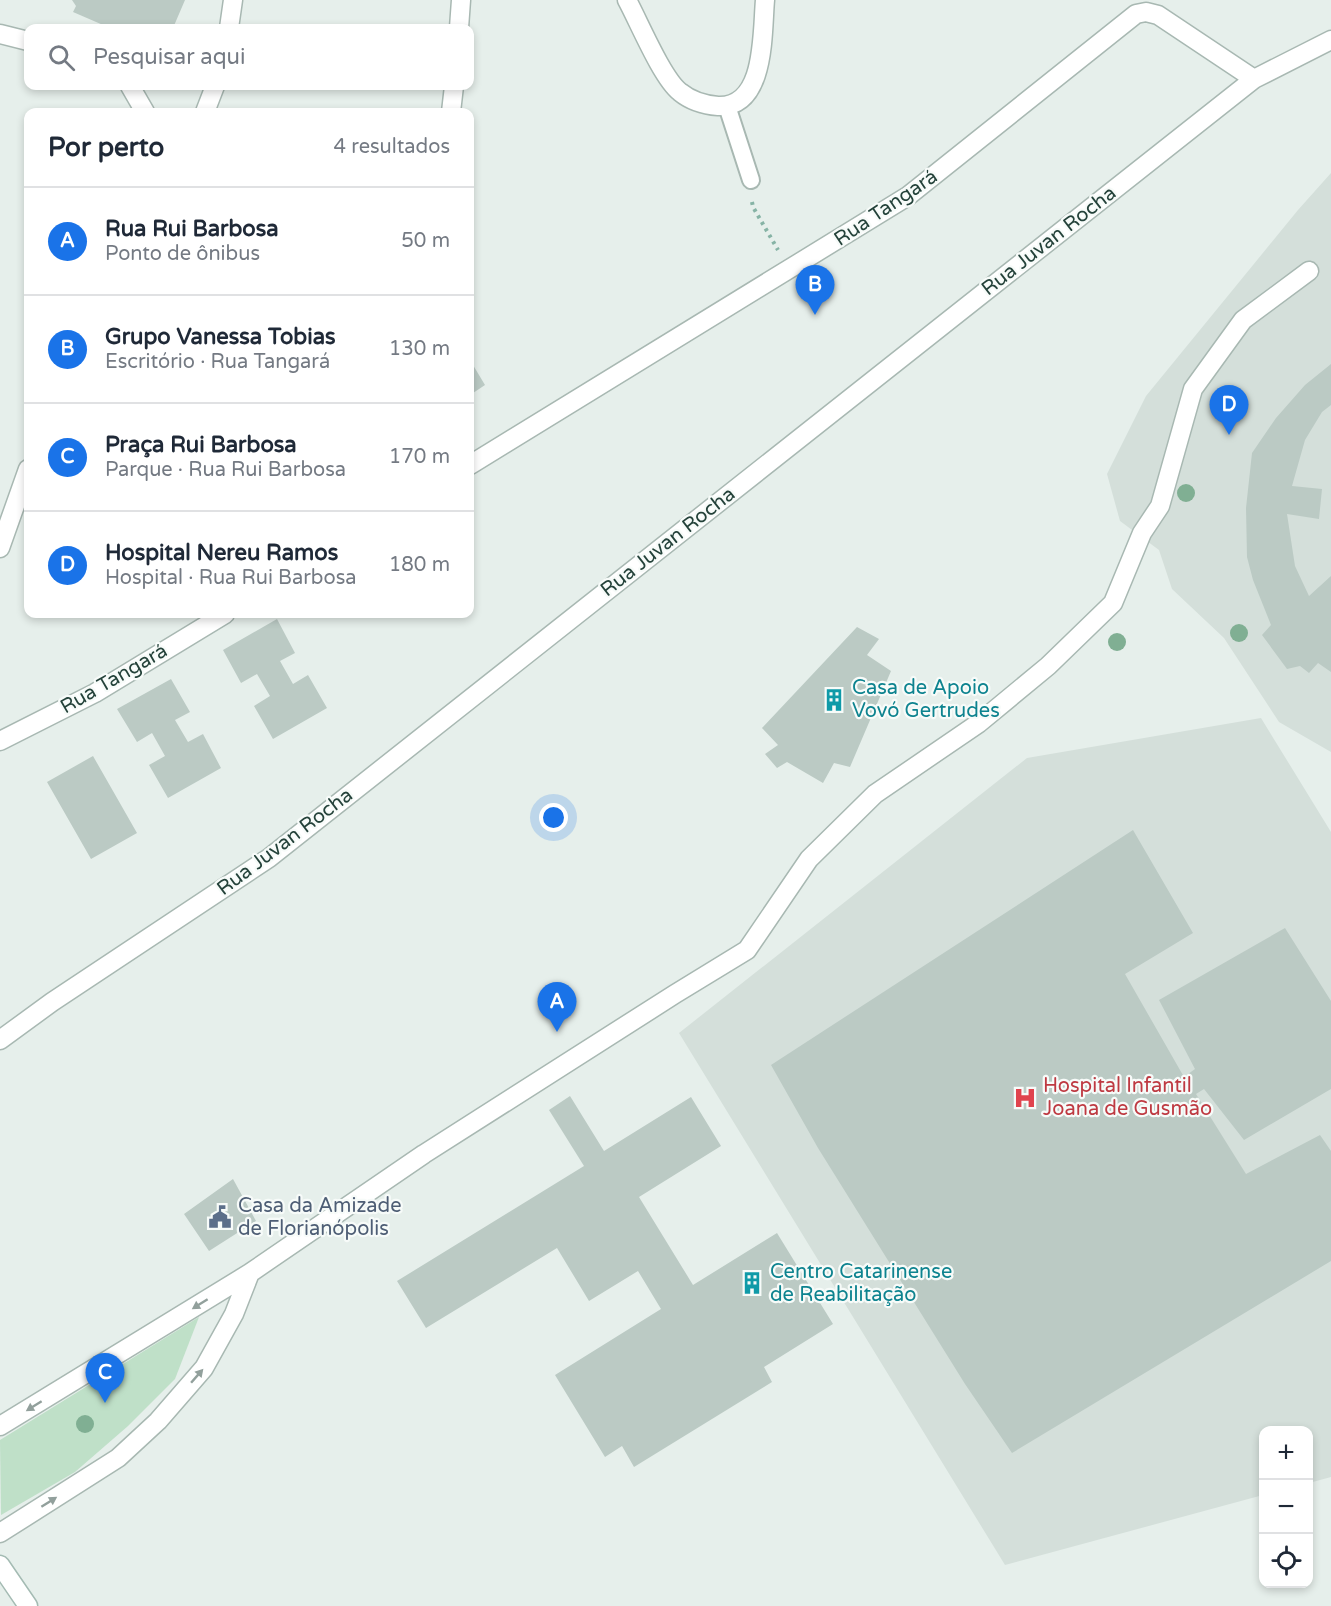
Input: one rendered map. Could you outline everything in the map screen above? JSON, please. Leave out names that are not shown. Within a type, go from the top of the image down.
[{"type":"street","points":[[230,24],[233,0]]},
{"type":"street","points":[[459,24],[461,0]]},
{"type":"street","points":[[627,0],[664,70],[679,92],[704,105],[727,106],[741,99],[754,84],[759,61],[765,0]]},
{"type":"street","name":"Rua Tangará","points":[[474,463],[908,196],[1136,14],[1146,12],[1158,15],[1254,79]]},
{"type":"street","points":[[0,34],[24,40]]},
{"type":"street","name":"Rua Juvan Rocha","points":[[0,1040],[52,1002],[269,858],[1254,79],[1331,40]]},
{"type":"street","points":[[131,90],[143,108]]},
{"type":"street","points":[[207,108],[213,90]]},
{"type":"street","points":[[451,108],[454,90]]},
{"type":"street","points":[[0,1426],[250,1273],[424,1154],[675,994],[747,951],[809,859],[875,794],[979,723],[1048,666],[1113,603],[1142,532],[1160,506],[1193,389],[1243,320],[1309,271]]},
{"type":"street","points":[[0,548],[24,481]]},
{"type":"street","name":"Rua Tangará","points":[[0,741],[95,693],[218,618]]},
{"type":"street","points":[[0,1533],[118,1458],[158,1421],[204,1368],[234,1314],[250,1273]]},
{"type":"street","points":[[0,1565],[28,1606]]},
{"type":"lane","points":[[727,106],[751,180]]},
{"type":"path","points":[[751,180],[753,207],[790,270]]},
{"type":"shaded area","points":[[1331,173],[1331,752],[1279,722],[1224,638],[1172,589],[1159,550],[1120,521],[1107,474],[1146,396]]},
{"type":"shaded area","name":"Hospital Infantil Joana de Gusmão","points":[[1261,718],[1331,832],[1331,1477],[1313,1482],[1313,1426],[1259,1426],[1259,1496],[1005,1565],[679,1033],[1027,758]]},
{"type":"green space","points":[[199,1317],[175,1379],[128,1426],[75,1472],[1,1515],[0,1440]]},
{"type":"building","points":[[72,0],[185,0],[175,24],[101,24],[73,12],[76,6]]},
{"type":"building","points":[[1331,364],[1331,405],[1322,412],[1305,440],[1292,486],[1322,489],[1319,519],[1287,514],[1295,566],[1309,596],[1331,576],[1331,672],[1318,663],[1309,673],[1300,666],[1287,669],[1262,635],[1271,625],[1253,580],[1247,557],[1246,508],[1252,453],[1276,418],[1305,385]]},
{"type":"building","points":[[474,367],[485,385],[474,392]]},
{"type":"building","points":[[277,619],[295,653],[280,661],[293,684],[308,675],[327,708],[273,739],[254,706],[270,696],[257,674],[241,683],[223,650]]},
{"type":"building","name":"Casa de Apoio Vovó Gertrudes","points":[[857,627],[879,639],[867,655],[891,671],[850,767],[834,763],[823,783],[787,762],[777,768],[765,754],[778,745],[762,728]]},
{"type":"building","points":[[171,679],[190,712],[175,720],[188,742],[203,734],[221,768],[168,798],[149,765],[165,756],[152,733],[137,742],[117,709]]},
{"type":"building","points":[[93,756],[137,833],[91,859],[47,782]]},
{"type":"building","points":[[1133,830],[1193,933],[1125,974],[1184,1077],[1195,1069],[1159,1000],[1285,928],[1331,1001],[1331,1089],[1244,1140],[1204,1089],[1196,1094],[1246,1174],[1320,1135],[1331,1151],[1331,1261],[1012,1453],[965,1384],[818,1148],[771,1065]]},
{"type":"building","name":"Centro Catarinense de Reabilitação","points":[[570,1096],[604,1151],[691,1097],[721,1146],[639,1197],[693,1285],[777,1233],[833,1324],[764,1367],[772,1382],[634,1467],[622,1446],[605,1457],[555,1375],[661,1309],[638,1271],[589,1301],[557,1248],[426,1328],[397,1281],[584,1166],[549,1110]]},
{"type":"building","name":"Casa da Amizade de Florianópolis","points":[[233,1179],[256,1221],[209,1251],[184,1214]]},
{"type":"place","name":"Grupo Vanessa Tobias","points":[[815,315]]},
{"type":"place","name":"Hospital Nereu Ramos","points":[[1229,435]]},
{"type":"place","name":"Casa de Apoio Vovó Gertrudes","points":[[834,700]]},
{"type":"place","name":"Rua Rui Barbosa","points":[[557,1032]]},
{"type":"place","name":"Hospital Infantil Joana de Gusmão","points":[[1025,1098]]},
{"type":"place","name":"Casa da Amizade de Florianópolis","points":[[220,1217]]},
{"type":"place","name":"Centro Catarinense de Reabilitação","points":[[752,1283]]},
{"type":"place","name":"Praça Rui Barbosa","points":[[105,1403]]}]
